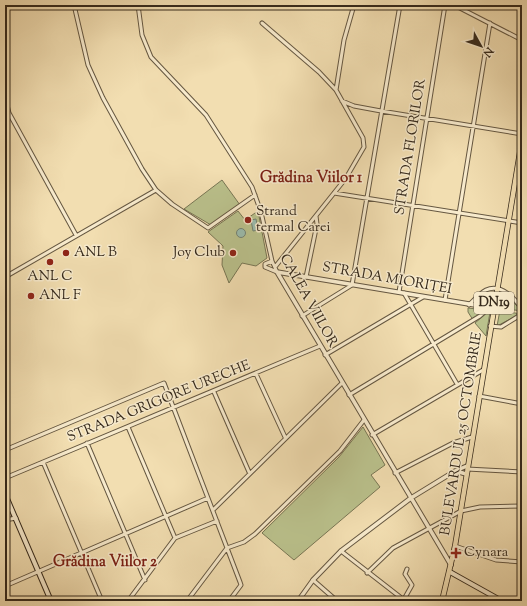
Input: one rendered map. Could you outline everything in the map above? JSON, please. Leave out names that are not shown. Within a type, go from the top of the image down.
[{"type":"main road","name":"BULEVARDUL 25 OCTOMBRIE","points":[[451,566],[490,326],[491,308],[497,290],[522,140]]},
{"type":"main road","points":[[5,494],[51,601]]},
{"type":"main road","name":"DN19","points":[[442,601],[451,566]]},
{"type":"main road","points":[[450,572],[502,601]]},
{"type":"street","points":[[74,5],[88,65],[103,98],[156,190],[172,204],[208,228],[255,195]]},
{"type":"street","name":"CALEA VIILOR","points":[[138,5],[142,35],[151,57],[206,115],[255,195],[272,261],[277,272],[372,435],[451,566]]},
{"type":"street","points":[[336,90],[344,40],[354,5]]},
{"type":"street","points":[[302,316],[352,285],[400,5]]},
{"type":"street","name":"STRADA FLORILOR","points":[[399,292],[445,5]]},
{"type":"street","points":[[454,5],[522,40]]},
{"type":"street","points":[[262,23],[319,72],[336,90],[363,138],[364,147],[359,158],[334,193],[275,267]]},
{"type":"street","points":[[445,300],[472,126],[490,23]]},
{"type":"street","points":[[5,97],[9,113],[76,236]]},
{"type":"street","points":[[342,101],[354,106],[381,111],[522,134]]},
{"type":"street","points":[[348,112],[354,106]]},
{"type":"street","points":[[5,277],[156,190]]},
{"type":"street","points":[[334,193],[367,197],[522,223]]},
{"type":"street","points":[[306,277],[316,224],[316,216]]},
{"type":"street","points":[[272,261],[265,264],[265,267],[277,272]]},
{"type":"street","name":"STRADA MIORIȚEI","points":[[277,272],[491,308]]},
{"type":"street","points":[[497,290],[509,294],[522,310]]},
{"type":"street","name":"STRADA MIORIȚEI","points":[[469,305],[485,291],[497,290]]},
{"type":"street","points":[[404,293],[458,384]]},
{"type":"street","points":[[325,355],[423,297]]},
{"type":"street","points":[[349,395],[434,345],[491,308]]},
{"type":"street","points":[[490,326],[501,327],[522,314]]},
{"type":"street","name":"STRADA GRIGORE URECHE","points":[[5,478],[214,392],[320,346]]},
{"type":"street","points":[[372,435],[483,370]]},
{"type":"street","points":[[256,374],[285,437]]},
{"type":"street","points":[[5,450],[164,383],[241,585],[229,601]]},
{"type":"street","points":[[213,510],[249,472],[342,383]]},
{"type":"street","points":[[214,392],[249,472]]},
{"type":"street","points":[[479,396],[522,404]]},
{"type":"street","points":[[187,601],[227,548],[244,542],[255,534],[340,451],[364,420]]},
{"type":"street","points":[[128,427],[176,538]]},
{"type":"street","points":[[395,473],[453,442],[472,437]]},
{"type":"street","points":[[87,444],[144,580]]},
{"type":"street","points":[[43,462],[102,601]]},
{"type":"street","points":[[455,471],[466,470]]},
{"type":"street","points":[[298,601],[313,580],[342,551],[411,498],[455,471],[522,472]]},
{"type":"street","points":[[5,586],[38,570],[208,498]]},
{"type":"street","points":[[367,573],[393,548],[461,511],[480,507],[522,506]]},
{"type":"street","points":[[5,520],[16,518]]},
{"type":"street","points":[[129,601],[176,538],[217,521]]},
{"type":"street","points":[[455,546],[496,560],[522,562]]},
{"type":"street","points":[[342,551],[403,601],[412,584],[405,574],[407,569]]},
{"type":"street","points":[[313,580],[337,601]]},
{"type":"green space","points":[[222,180],[240,205],[211,225],[184,209]]},
{"type":"green space","name":"Strand termal Carei","points":[[238,211],[245,220],[258,211],[267,258],[256,266],[242,263],[229,283],[222,265],[223,246],[208,232]]},
{"type":"green space","points":[[503,292],[522,311],[500,308]]},
{"type":"green space","points":[[488,293],[493,294],[491,307],[473,304]]},
{"type":"green space","points":[[468,308],[485,310],[473,320],[468,312]]},
{"type":"green space","points":[[500,310],[520,314],[497,326]]},
{"type":"green space","points":[[490,312],[486,336],[475,323]]},
{"type":"green space","points":[[363,427],[385,465],[371,475],[380,487],[294,560],[262,533],[339,457]]},
{"type":"shaded area","points":[[256,219],[258,230],[253,231],[251,220]]},
{"type":"shaded area","points":[[241,228],[246,233],[241,238],[236,233]]},
{"type":"place","name":"Strand termal Carei","points":[[248,220]]},
{"type":"place","name":"ANL B","points":[[66,253]]},
{"type":"place","name":"Joy Club","points":[[233,253]]},
{"type":"place","name":"ANL C","points":[[50,262]]},
{"type":"place","name":"ANL F","points":[[31,296]]},
{"type":"place","name":"Cynara","points":[[456,553]]},
{"type":"district","name":"Grădina Viilor 1","points":[[311,178]]},
{"type":"district","name":"Grădina Viilor 2","points":[[105,562]]}]
